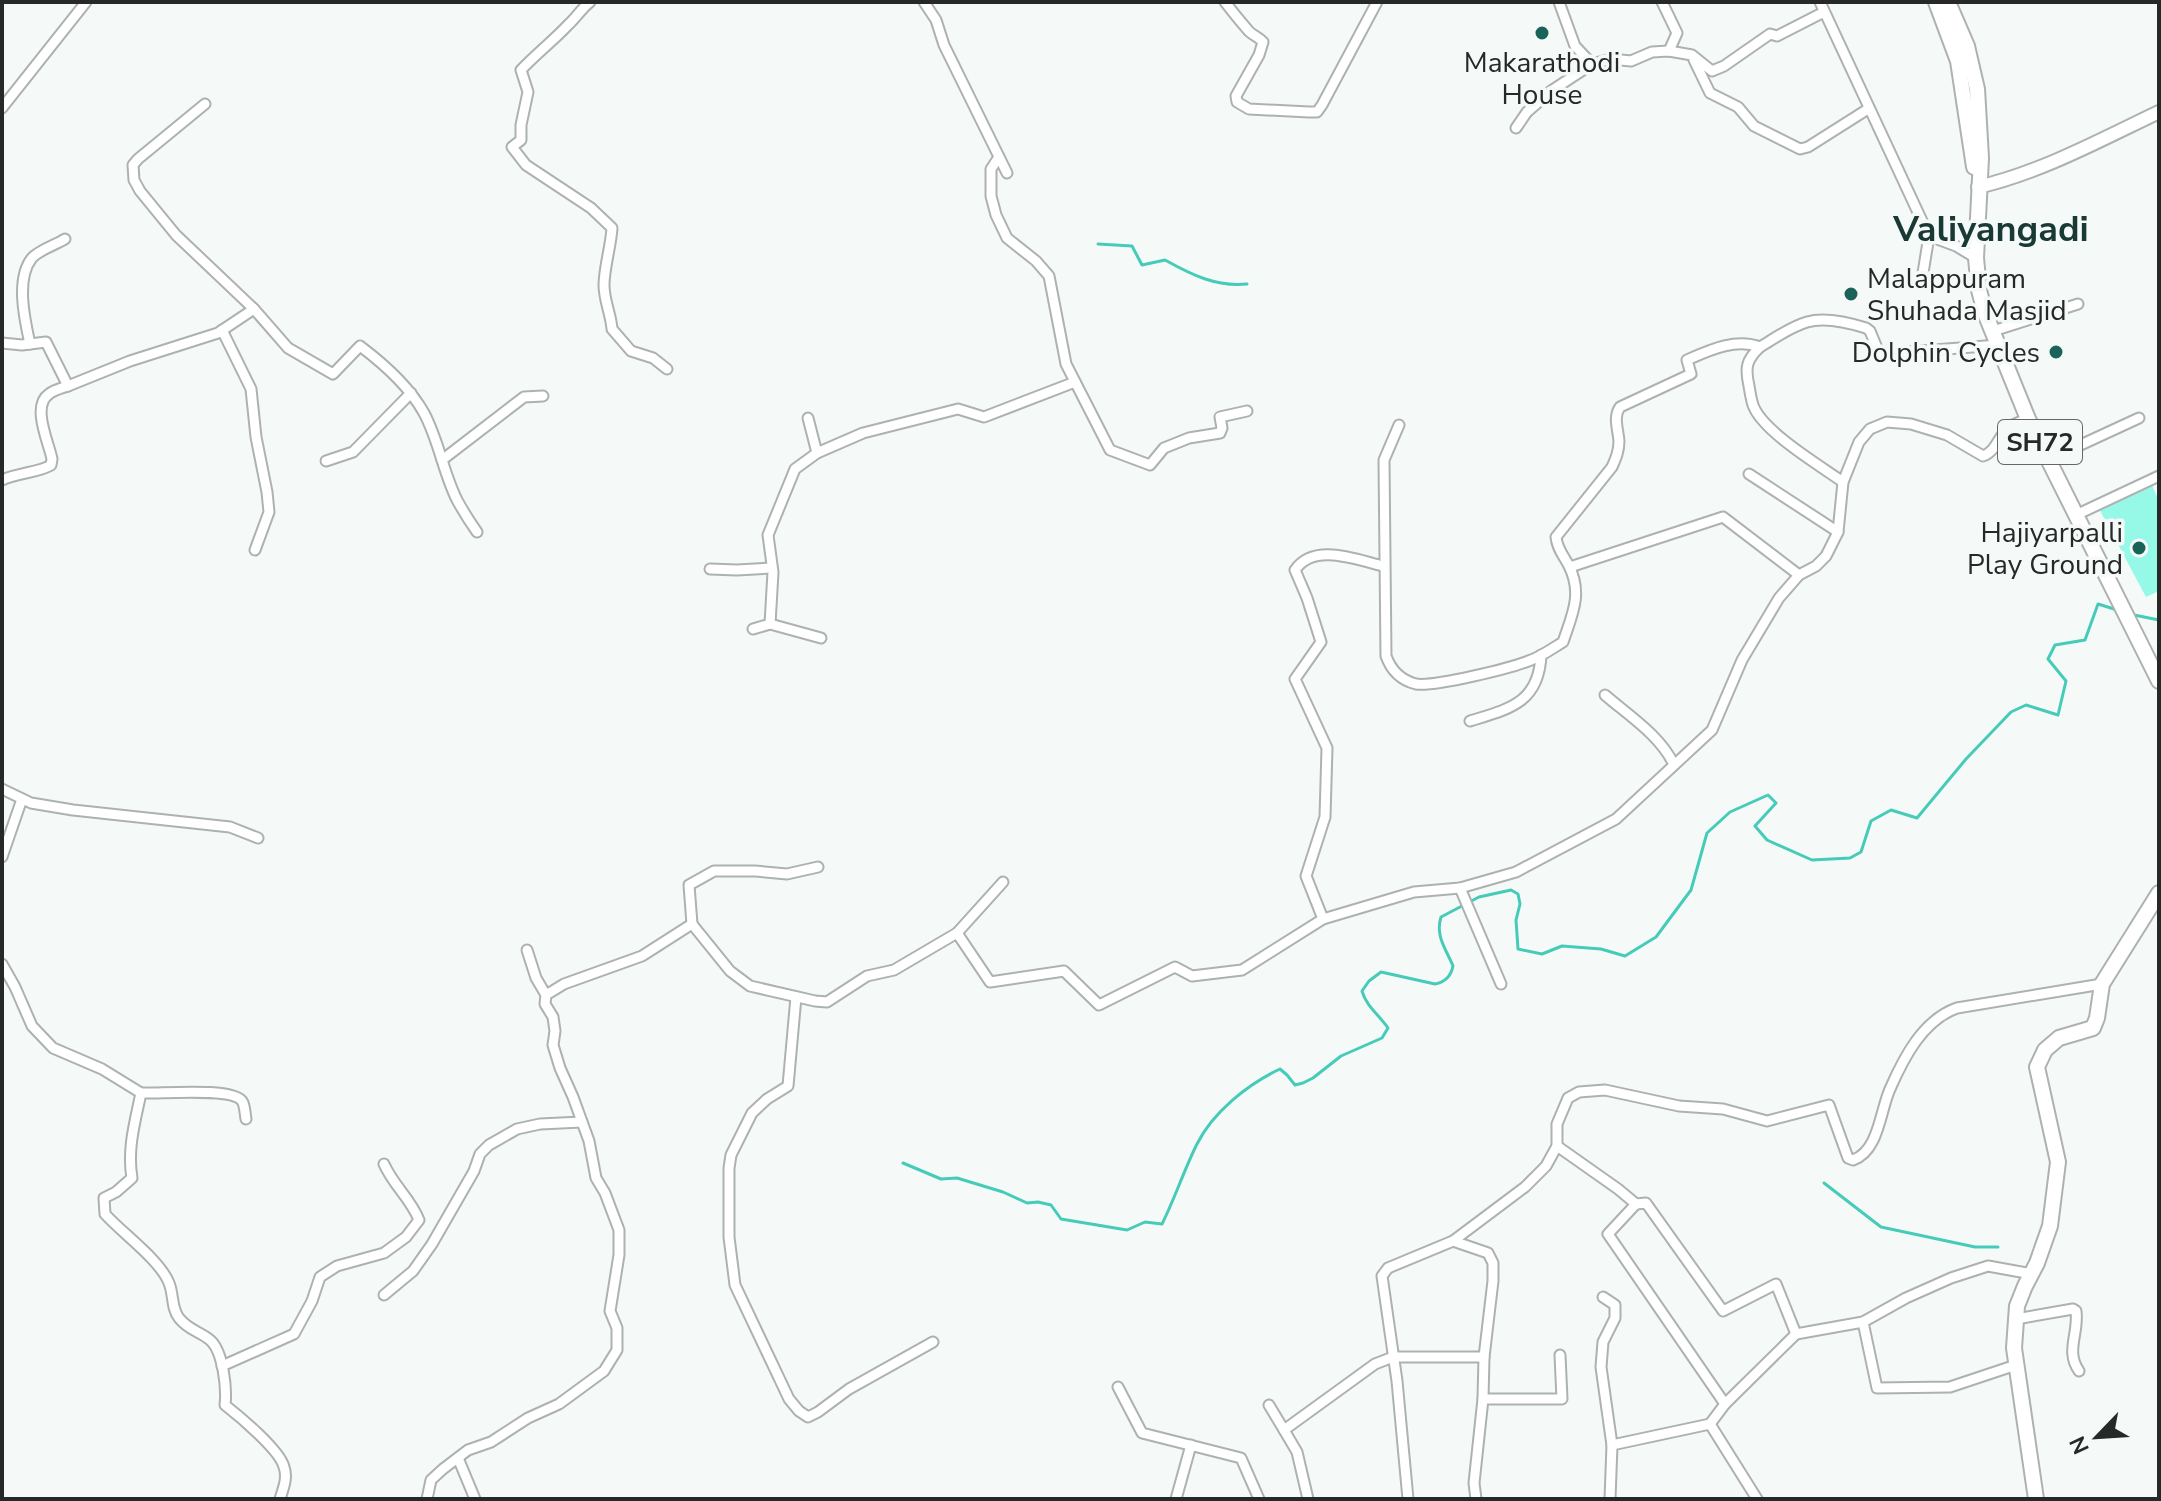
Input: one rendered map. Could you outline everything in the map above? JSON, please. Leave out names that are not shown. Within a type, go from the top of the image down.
[{"type":"main road","name":"SH72","points":[[1936,2],[1958,61],[1978,187]]},
{"type":"main road","name":"SH72","points":[[1948,2],[1967,46],[1977,89],[1981,158],[1976,258],[1985,313],[2028,419],[2159,681]]},
{"type":"main road","points":[[2036,1499],[2014,1348],[2020,1296],[2050,1226],[2058,1162],[2037,1067],[2045,1050],[2059,1038],[2093,1028],[2102,984],[2159,893]]},
{"type":"street","points":[[2,108],[86,2]]},
{"type":"street","points":[[590,2],[521,70],[528,92],[521,140],[512,147],[526,165],[591,208],[612,228],[604,282],[612,329],[631,351],[653,358],[667,369]]},
{"type":"street","points":[[924,2],[936,20],[944,45],[1007,173]]},
{"type":"street","points":[[1225,2],[1248,32],[1263,42],[1236,96],[1237,102],[1249,109],[1317,112],[1377,2]]},
{"type":"street","points":[[1559,2],[1575,46],[1592,64]]},
{"type":"street","points":[[1662,2],[1677,33],[1669,51]]},
{"type":"street","points":[[1820,2],[1929,236],[1922,279]]},
{"type":"street","points":[[1516,128],[1527,112],[1551,91],[1592,64],[1611,59],[1631,61],[1652,52],[1669,51],[1692,55],[1712,71],[1770,34],[1777,36],[1824,12]]},
{"type":"street","points":[[1692,55],[1710,93],[1738,107],[1754,126],[1800,149],[1868,109]]},
{"type":"street","points":[[205,104],[133,165],[134,180],[140,191],[176,235],[254,309],[288,348],[333,374],[360,346],[383,363],[411,393],[423,412],[438,444],[457,500],[477,532]]},
{"type":"street","points":[[1978,187],[2008,180],[2060,159],[2159,112]]},
{"type":"street","points":[[999,157],[991,169],[991,196],[996,215],[1007,238],[1036,261],[1049,276],[1066,364],[1110,450],[1150,465],[1164,448],[1189,438],[1220,433],[1220,417],[1247,411]]},
{"type":"street","points":[[1929,236],[1976,258]]},
{"type":"street","points":[[30,344],[22,301],[27,268],[33,256],[65,239]]},
{"type":"street","points":[[1843,482],[1783,440],[1753,407],[1746,372],[1750,357],[1760,347],[1793,328],[1817,320],[1866,328],[1879,353],[1883,354],[1995,338],[2078,304]]},
{"type":"street","points":[[2,480],[51,465],[41,415],[41,405],[49,394],[130,361],[222,330],[254,309]]},
{"type":"street","points":[[222,330],[251,389],[256,437],[267,492],[269,512],[255,550]]},
{"type":"street","points":[[2,343],[46,342],[68,386]]},
{"type":"street","points":[[1399,425],[1384,460],[1386,656],[1391,668],[1401,678],[1418,684],[1458,679],[1531,660],[1563,642],[1577,599],[1575,581],[1557,547],[1556,537],[1612,467],[1618,454],[1616,413],[1620,407],[1691,374],[1687,360],[1714,348],[1744,343],[1760,347]]},
{"type":"street","points":[[770,624],[772,568],[768,535],[795,469],[817,453],[863,433],[958,409],[984,417],[1075,382]]},
{"type":"street","points":[[326,461],[353,452],[411,393]]},
{"type":"street","points":[[442,460],[524,397],[543,396]]},
{"type":"street","points":[[808,418],[817,453]]},
{"type":"street","points":[[2048,460],[2139,418]]},
{"type":"street","points":[[957,933],[990,982],[1064,971],[1099,1005],[1175,967],[1192,976],[1242,970],[1323,919],[1414,892],[1462,893],[1516,872],[1616,819],[1712,730],[1742,660],[1779,598],[1799,575],[1816,566],[1826,556],[1838,532],[1843,482],[1859,442],[1870,429],[1887,422],[1911,424],[1947,435],[1983,456],[1993,450],[2010,427],[2028,419]]},
{"type":"street","points":[[1749,474],[1838,532]]},
{"type":"street","points":[[2076,515],[2159,476]]},
{"type":"street","points":[[1570,567],[1723,517],[1799,575]]},
{"type":"street","points":[[1323,919],[1306,876],[1325,817],[1327,748],[1295,679],[1321,642],[1295,570],[1299,564],[1325,554],[1383,566]]},
{"type":"street","points":[[710,569],[772,568]]},
{"type":"street","points":[[753,629],[770,624],[821,638]]},
{"type":"street","points":[[1470,721],[1510,708],[1529,693],[1540,672],[1541,655]]},
{"type":"street","points":[[1605,695],[1656,739],[1674,765]]},
{"type":"street","points":[[2,789],[31,803],[230,827],[258,838]]},
{"type":"street","points":[[2,857],[22,799]]},
{"type":"street","points":[[818,867],[787,874],[714,871],[689,885],[692,924],[730,971],[750,986],[827,1002],[867,976],[894,970],[957,933],[1003,882]]},
{"type":"street","points":[[1462,893],[1501,984]]},
{"type":"street","points":[[546,995],[564,984],[642,956],[692,924]]},
{"type":"street","points":[[427,1499],[431,1480],[468,1450],[491,1442],[528,1418],[559,1404],[604,1371],[617,1350],[617,1328],[610,1311],[619,1255],[619,1230],[596,1178],[589,1141],[553,1045],[553,1017],[545,1004],[546,995],[536,978],[527,950]]},
{"type":"street","points":[[2,964],[32,1026],[53,1048],[102,1069],[141,1093],[179,1091],[234,1095],[243,1102],[246,1119]]},
{"type":"street","points":[[1408,1499],[1397,1381],[1382,1276],[1388,1268],[1453,1241],[1525,1187],[1546,1166],[1557,1146],[1557,1124],[1568,1098],[1579,1092],[1605,1090],[1679,1106],[1723,1109],[1767,1121],[1829,1105],[1848,1158],[1853,1160],[1867,1151],[1889,1091],[1910,1049],[1941,1014],[1957,1008],[2102,984]]},
{"type":"street","points":[[796,997],[788,1086],[752,1113],[731,1155],[729,1237],[735,1285],[789,1399],[808,1417],[849,1389],[933,1342]]},
{"type":"street","points":[[141,1093],[131,1141],[129,1160],[132,1178],[104,1198],[105,1214],[157,1264],[170,1283],[176,1315],[183,1323],[211,1340],[222,1366],[225,1405],[277,1454],[284,1466],[285,1482],[280,1499]]},
{"type":"street","points":[[384,1295],[413,1271],[432,1244],[474,1171],[480,1154],[489,1145],[517,1129],[540,1124],[582,1122]]},
{"type":"street","points":[[1557,1146],[1636,1204]]},
{"type":"street","points":[[222,1366],[294,1334],[312,1301],[320,1277],[337,1266],[384,1253],[406,1237],[419,1220],[414,1208],[390,1179],[384,1164]]},
{"type":"street","points":[[1725,1404],[1608,1234],[1636,1204],[1646,1203],[1723,1311],[1776,1284],[1796,1334]]},
{"type":"street","points":[[1453,1241],[1488,1253],[1493,1263],[1474,1483],[1476,1499]]},
{"type":"street","points":[[1612,1445],[1710,1424],[1725,1404],[1796,1334],[1863,1322],[1906,1298],[1988,1266],[2032,1274]]},
{"type":"street","points":[[1603,1297],[1615,1305],[1615,1318],[1603,1342],[1601,1367],[1612,1445],[1610,1499]]},
{"type":"street","points":[[2016,1319],[2076,1311],[2077,1324],[2071,1352],[2079,1371]]},
{"type":"street","points":[[1863,1322],[1877,1388],[1950,1387],[2016,1365]]},
{"type":"street","points":[[1483,1399],[1562,1399],[1560,1355]]},
{"type":"street","points":[[1284,1430],[1375,1364],[1393,1357],[1484,1357]]},
{"type":"street","points":[[1118,1387],[1142,1433],[1241,1458],[1259,1499]]},
{"type":"street","points":[[1269,1405],[1297,1452],[1308,1499]]},
{"type":"street","points":[[1710,1424],[1757,1499]]},
{"type":"street","points":[[1176,1499],[1191,1445]]},
{"type":"street","points":[[458,1458],[473,1498]]},
{"type":"green space","name":"Hajiyarpalli Play Ground","points":[[2151,483],[2159,501],[2159,591],[2146,597],[2097,505]]},
{"type":"waterway","points":[[1098,244],[1132,246],[1142,265],[1165,260],[1204,279],[1225,284],[1247,284]]},
{"type":"waterway","points":[[903,1163],[941,1179],[957,1178],[1027,1203],[1051,1205],[1061,1219],[1127,1230],[1145,1222],[1162,1224],[1197,1144],[1212,1121],[1232,1100],[1280,1069],[1295,1085],[1303,1083],[1341,1056],[1382,1038],[1388,1028],[1362,991],[1369,981],[1381,972],[1435,984],[1447,978],[1453,966],[1440,936],[1441,917],[1479,897],[1511,890],[1518,894],[1520,904],[1516,920],[1518,949],[1542,954],[1562,946],[1601,949],[1625,956],[1656,937],[1691,890],[1707,833],[1730,812],[1768,795],[1776,803],[1755,826],[1767,840],[1812,860],[1850,858],[1861,852],[1871,821],[1891,810],[1917,818],[1966,759],[2011,712],[2026,705],[2058,715],[2066,681],[2048,659],[2055,645],[2085,640],[2098,604],[2114,609]]},
{"type":"waterway","points":[[2134,615],[2159,620]]},
{"type":"waterway","points":[[1824,1183],[1881,1227],[1975,1247],[1998,1247]]},
{"type":"place","name":"Makarathodi House","points":[[1542,33]]},
{"type":"place","name":"Malappuram Shuhada Masjid","points":[[1851,294]]},
{"type":"place","name":"Dolphin Cycles","points":[[2056,352]]},
{"type":"place","name":"Hajiyarpalli Play Ground","points":[[2139,548]]},
{"type":"district","name":"Valiyangadi","points":[[1991,228]]}]
